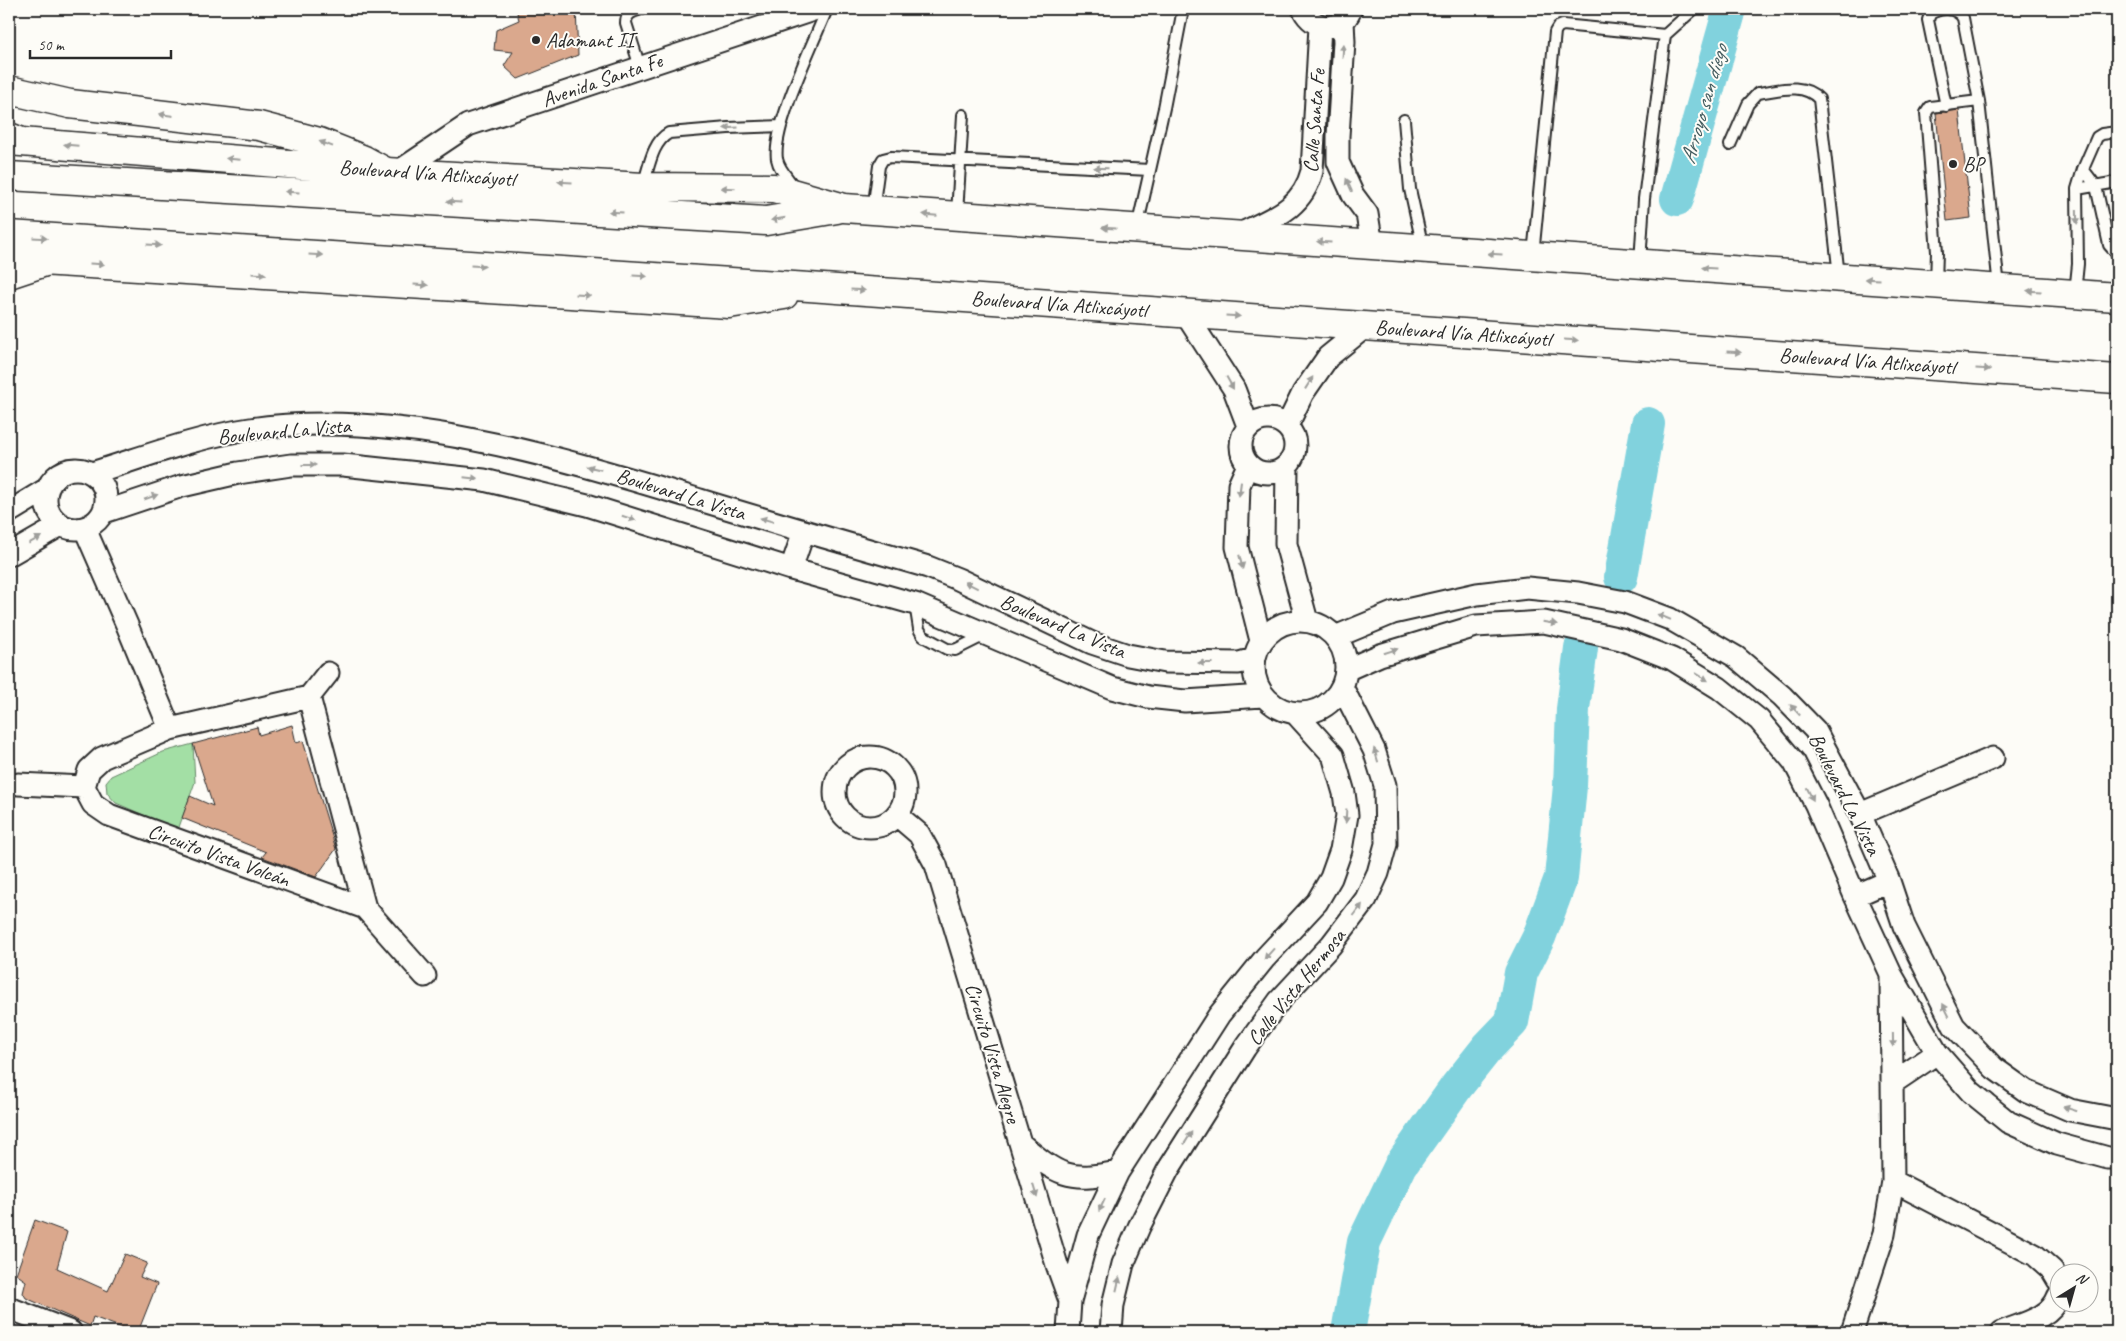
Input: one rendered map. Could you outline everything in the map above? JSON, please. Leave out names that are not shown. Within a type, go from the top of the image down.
[{"type":"main road","points":[[9,90],[70,104],[259,126],[319,142],[392,172]]},
{"type":"main road","name":"Boulevard Vía Atlixcáyotl","points":[[12,140],[392,172],[643,186],[774,188],[844,208],[873,211],[2117,297]]},
{"type":"main road","name":"Boulevard Vía Atlixcáyotl","points":[[9,176],[766,222],[844,208]]},
{"type":"main road","name":"Boulevard Vía Atlixcáyotl","points":[[9,236],[809,287],[2117,379]]},
{"type":"main road","name":"Boulevard Vía Atlixcáyotl","points":[[9,259],[729,304],[773,298],[809,287]]},
{"type":"main road","points":[[9,274],[48,261]]},
{"type":"street","name":"Avenida Santa Fe","points":[[392,172],[468,125],[816,9]]},
{"type":"street","points":[[1303,9],[1310,20],[1320,26],[1328,27],[1347,15]]},
{"type":"street","name":"Calle Santa Fe","points":[[1347,15],[1338,136],[1338,162],[1353,195],[1367,214],[1372,245]]},
{"type":"street","name":"Calle Santa Fe","points":[[1236,236],[1288,209],[1297,201],[1309,185],[1312,171],[1320,26]]},
{"type":"street","points":[[1184,313],[1234,389],[1248,426]]},
{"type":"street","points":[[1287,426],[1303,394],[1328,357],[1366,326]]},
{"type":"street","points":[[1268,418],[1278,420],[1287,426],[1293,435],[1295,446],[1293,457],[1287,466],[1278,472],[1267,474],[1257,472],[1248,465],[1242,457],[1240,446],[1242,436],[1248,426],[1257,420],[1268,418]]},
{"type":"street","name":"Boulevard La Vista","points":[[92,473],[204,438],[252,429],[348,424],[391,426],[453,436],[600,470],[928,567],[958,579],[1092,643],[1128,655],[1166,662],[1239,663],[1257,650]]},
{"type":"street","name":"Boulevard La Vista","points":[[104,512],[182,486],[238,473],[291,466],[343,465],[484,480],[587,505],[791,569],[915,604],[1112,688],[1148,697],[1185,701],[1263,696]]},
{"type":"street","points":[[1248,465],[1239,485],[1237,547],[1257,650],[1254,679],[1263,696],[1278,708],[1296,714],[1315,711],[1331,702],[1344,679],[1344,652],[1335,636],[1322,626],[1307,621],[1289,621],[1273,628],[1257,650]]},
{"type":"street","points":[[1287,466],[1286,544],[1307,621]]},
{"type":"street","points":[[78,469],[92,473],[103,483],[107,497],[104,512],[96,523],[85,529],[74,530],[61,526],[51,516],[46,503],[48,489],[55,477],[66,471],[78,469]]},
{"type":"street","points":[[9,512],[48,489]]},
{"type":"street","points":[[9,555],[61,526]]},
{"type":"street","points":[[85,529],[170,729]]},
{"type":"street","points":[[791,569],[804,530]]},
{"type":"street","name":"Boulevard La Vista","points":[[1335,636],[1393,613],[1477,594],[1527,588],[1570,592],[1625,602],[1670,619],[1736,657],[1782,696],[1815,730],[1860,814],[1888,881],[1904,926],[1954,1026],[1994,1068],[2026,1092],[2070,1110],[2117,1119]]},
{"type":"street","name":"Boulevard La Vista","points":[[1344,679],[1380,655],[1476,626],[1544,622],[1621,639],[1672,659],[1719,688],[1759,720],[1794,762],[1816,805],[1854,896],[1891,974],[1937,1053],[1971,1092],[2008,1122],[2057,1144],[2114,1163]]},
{"type":"street","points":[[18,784],[84,787],[89,770],[102,758],[170,729],[309,697],[328,673]]},
{"type":"street","name":"Calle Vista Hermosa","points":[[1111,1332],[1113,1305],[1122,1264],[1168,1170],[1246,1048],[1279,1001],[1331,945],[1366,899],[1378,873],[1386,844],[1385,785],[1374,750],[1344,679]]},
{"type":"street","name":"Circuito Vista Volcán","points":[[309,697],[365,908],[425,976]]},
{"type":"street","name":"Calle Vista Hermosa","points":[[1068,1332],[1070,1301],[1088,1235],[1118,1172],[1219,1015],[1265,958],[1317,902],[1332,878],[1341,850],[1347,815],[1344,793],[1333,754],[1296,714]]},
{"type":"street","points":[[1860,814],[1993,758]]},
{"type":"street","name":"Circuito Vista Volcán","points":[[84,787],[93,804],[109,815],[365,908]]},
{"type":"street","name":"Circuito Vista Alegre","points":[[898,816],[919,834],[936,865],[1070,1301]]},
{"type":"street","points":[[1854,896],[1888,881]]},
{"type":"street","points":[[1852,1332],[1884,1234],[1893,1181],[1894,1082],[1891,974]]},
{"type":"street","points":[[1894,1082],[1937,1053]]},
{"type":"street","points":[[1021,1144],[1048,1168],[1070,1176],[1092,1177],[1118,1172]]},
{"type":"street","points":[[1893,1181],[2035,1255],[2048,1266]]},
{"type":"street","points":[[9,1308],[71,1332]]},
{"type":"street","points":[[2002,1332],[2042,1316],[2048,1310]]},
{"type":"lane","points":[[640,67],[626,23],[626,17],[630,13],[641,9]]},
{"type":"lane","points":[[801,196],[780,167],[777,158],[780,126],[827,9]]},
{"type":"lane","points":[[1136,230],[1183,9]]},
{"type":"lane","points":[[1640,264],[1644,199],[1665,35],[1694,9]]},
{"type":"lane","points":[[1946,106],[1928,20],[1930,14],[1935,11],[1953,9],[1960,12],[1964,18],[1979,101],[1999,288]]},
{"type":"lane","points":[[1532,256],[1555,32],[1558,27],[1563,25],[1665,35]]},
{"type":"lane","points":[[1730,145],[1748,104],[1758,93],[1802,88],[1812,91],[1819,98],[1839,277]]},
{"type":"lane","points":[[1936,284],[1937,252],[1926,113],[1930,107],[1979,101]]},
{"type":"lane","points":[[957,217],[963,115]]},
{"type":"lane","points":[[1404,120],[1410,189],[1423,249]]},
{"type":"lane","points":[[643,186],[657,144],[663,137],[669,134],[728,128],[780,126]]},
{"type":"lane","points":[[2075,294],[2078,264],[2077,189],[2083,169],[2097,137],[2102,134],[2117,132]]},
{"type":"lane","points":[[873,211],[879,166],[883,159],[891,157],[959,162],[1150,170]]},
{"type":"lane","points":[[2083,169],[2096,186],[2109,246],[2117,254]]},
{"type":"lane","points":[[2077,189],[2117,182]]},
{"type":"lane","points":[[915,604],[919,629],[923,636],[947,649],[955,650],[986,635]]},
{"type":"green space","points":[[193,744],[195,782],[178,830],[116,803],[107,793],[106,782],[111,776],[163,752]]},
{"type":"building","name":"Adamant II","points":[[516,9],[576,9],[578,55],[518,79],[504,66],[513,52],[494,50],[496,30],[519,20]]},
{"type":"building","name":"BP","points":[[1959,110],[1971,218],[1947,221],[1936,113]]},
{"type":"building","points":[[292,725],[296,743],[303,741],[336,849],[316,877],[262,857],[266,852],[182,818],[190,796],[213,806],[193,744],[257,727],[259,735]]},
{"type":"building","points":[[35,1220],[67,1232],[57,1268],[108,1291],[125,1254],[147,1263],[140,1277],[157,1284],[138,1332],[133,1332],[93,1317],[90,1326],[26,1298],[23,1293],[26,1281],[16,1274]]},
{"type":"waterway","name":"Arroyo san diego","points":[[1677,199],[1730,9]]},
{"type":"waterway","points":[[1621,577],[1648,424]]},
{"type":"waterway","points":[[1348,1332],[1364,1242],[1401,1165],[1457,1086],[1488,1047],[1512,1022],[1521,973],[1539,937],[1561,878],[1570,786],[1573,709],[1581,648]]},
{"type":"place","name":"Adamant II","points":[[536,40]]},
{"type":"place","name":"BP","points":[[1953,164]]}]
